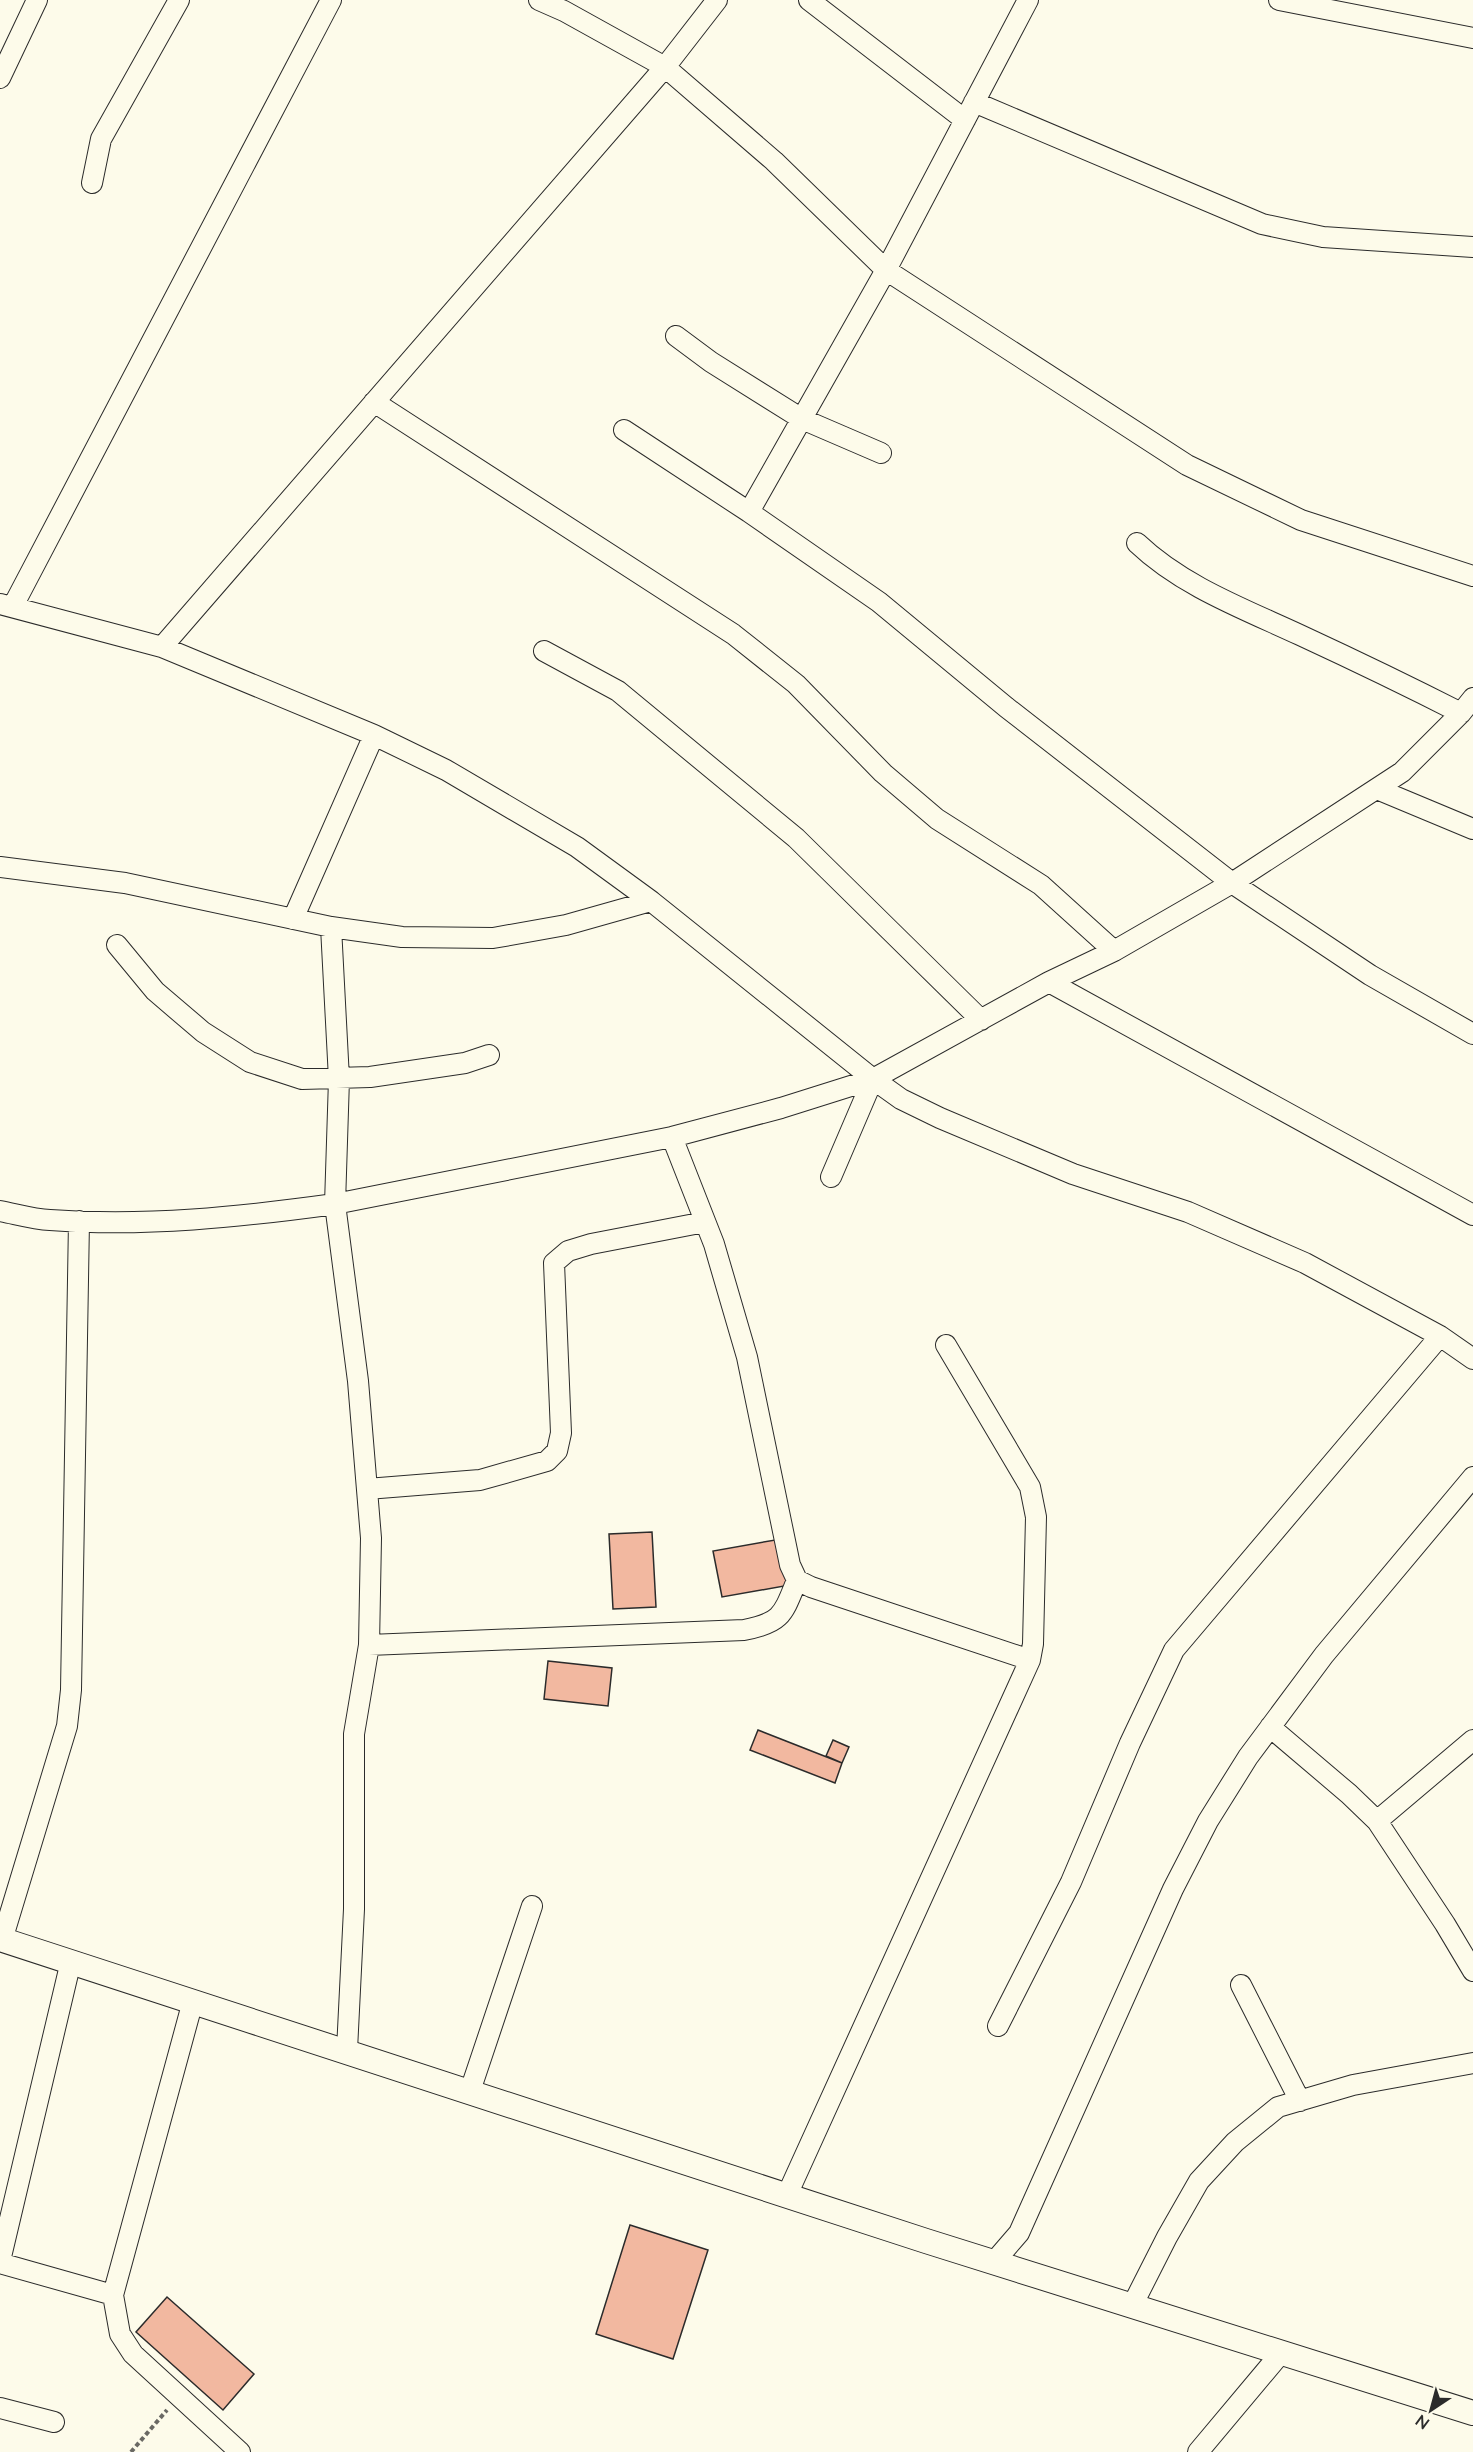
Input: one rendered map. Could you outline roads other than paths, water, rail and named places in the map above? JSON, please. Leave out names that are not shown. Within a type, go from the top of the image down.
[{"type":"street","points":[[0,78],[37,0]]},
{"type":"street","points":[[92,183],[101,140],[179,0]]},
{"type":"street","points":[[331,0],[7,605],[162,646],[374,735],[446,770],[577,847],[651,901],[901,1099],[940,1118],[1073,1174],[1188,1212],[1305,1263],[1440,1336],[1473,1359]]},
{"type":"street","points":[[539,0],[567,5],[665,67],[774,161],[886,270],[1187,465],[1301,520],[1473,576]]},
{"type":"street","points":[[162,646],[665,67],[717,0]]},
{"type":"street","points":[[809,0],[970,111],[1262,224],[1323,237],[1473,247]]},
{"type":"street","points":[[749,512],[886,270],[1028,0]]},
{"type":"street","points":[[1279,0],[1473,38]]},
{"type":"street","points":[[676,336],[711,362],[802,418],[881,453]]},
{"type":"street","points":[[374,402],[733,634],[796,684],[884,773],[937,819],[1041,885],[1114,951]]},
{"type":"street","points":[[624,430],[749,512],[879,602],[1005,707],[1232,883],[1370,975],[1473,1034]]},
{"type":"street","points":[[0,1211],[48,1220],[166,1221],[237,1217],[335,1204],[672,1137],[781,1108],[873,1078],[1049,982],[1114,951],[1232,883],[1402,772],[1467,706],[1361,663],[1217,597],[1157,562],[1137,543]]},
{"type":"street","points":[[544,651],[618,691],[796,838],[981,1020]]},
{"type":"street","points":[[293,920],[374,735]]},
{"type":"street","points":[[1377,789],[1473,828]]},
{"type":"street","points":[[0,867],[125,883],[293,920],[402,937],[493,938],[566,925],[651,901]]},
{"type":"street","points":[[331,927],[339,1079],[335,1204],[358,1381],[371,1538],[369,1645],[354,1734],[354,1909],[347,2050]]},
{"type":"street","points":[[117,945],[155,991],[203,1032],[250,1062],[302,1079],[370,1077],[465,1063],[489,1055]]},
{"type":"street","points":[[1049,982],[1473,1215]]},
{"type":"street","points":[[831,1177],[873,1078]]},
{"type":"street","points":[[672,1137],[705,1222],[747,1357],[790,1565],[798,1580],[811,1587],[1030,1660]]},
{"type":"street","points":[[80,1221],[71,1690],[67,1726],[1,1939],[994,2262],[1473,2413]]},
{"type":"street","points":[[367,1489],[480,1480],[547,1461],[557,1451],[561,1433],[555,1263],[568,1251],[591,1244],[705,1222]]},
{"type":"street","points":[[998,2026],[1071,1882],[1130,1743],[1174,1650],[1440,1336]]},
{"type":"street","points":[[787,2195],[1030,1660],[1033,1644],[1036,1517],[1030,1487],[946,1344]]},
{"type":"street","points":[[994,2262],[1019,2233],[1173,1889],[1208,1821],[1248,1757],[1324,1654],[1473,1477]]},
{"type":"street","points":[[369,1645],[744,1630],[767,1626],[784,1612],[798,1580]]},
{"type":"street","points":[[1270,1727],[1349,1794],[1377,1821],[1473,1971]]},
{"type":"street","points":[[1377,1821],[1473,1740]]},
{"type":"street","points":[[470,2091],[532,1906]]},
{"type":"street","points":[[71,1961],[0,2262],[113,2295]]},
{"type":"street","points":[[1241,1986],[1300,2101]]},
{"type":"street","points":[[194,2001],[113,2295],[120,2334],[133,2354],[240,2452]]},
{"type":"street","points":[[1132,2306],[1199,2181],[1236,2142],[1278,2107],[1353,2085],[1473,2063]]},
{"type":"street","points":[[1198,2452],[1281,2353]]},
{"type":"street","points":[[0,2408],[54,2422]]}]
